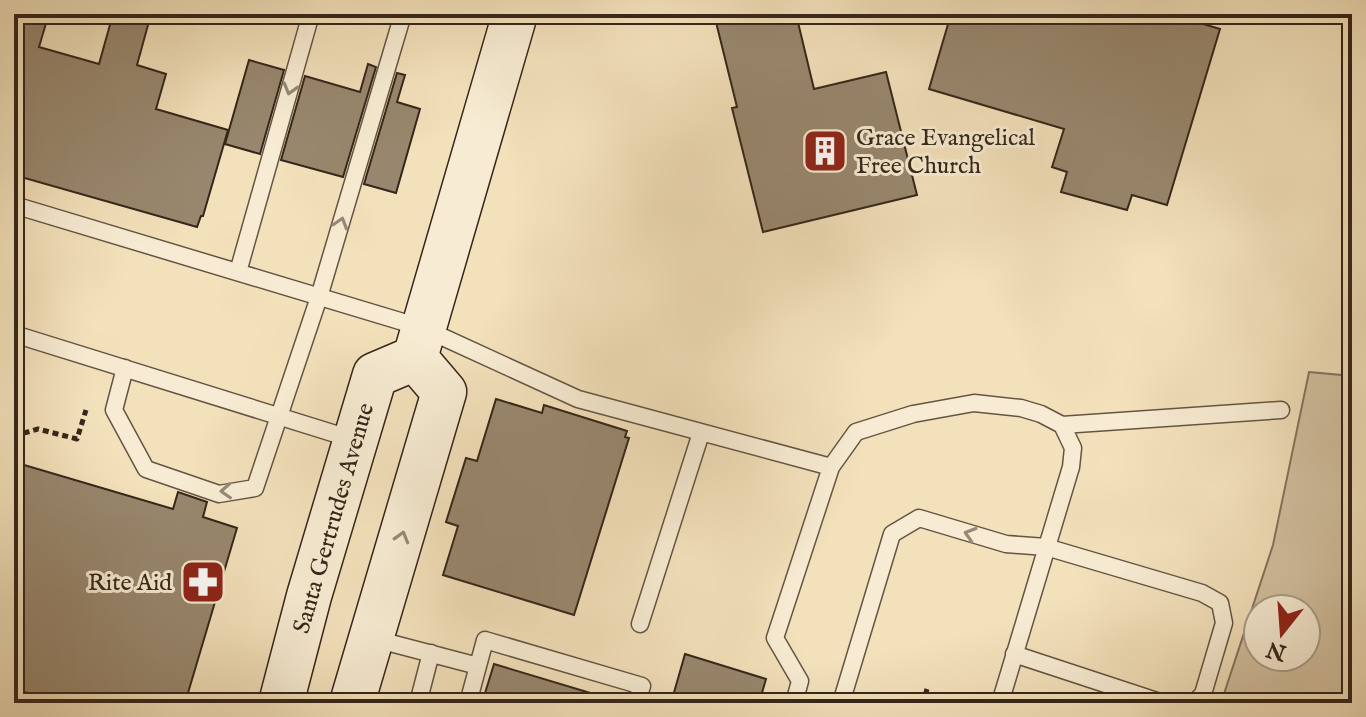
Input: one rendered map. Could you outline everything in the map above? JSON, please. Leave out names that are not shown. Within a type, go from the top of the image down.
[{"type":"main road","points":[[352,703],[444,392],[419,343],[515,14]]},
{"type":"main road","name":"Santa Gertrudes Avenue","points":[[281,703],[309,596],[375,375],[419,343]]},
{"type":"lane","points":[[238,272],[311,14]]},
{"type":"lane","points":[[125,368],[114,410],[146,469],[219,494],[255,488],[319,297],[403,14]]},
{"type":"lane","points":[[14,205],[319,297],[419,343],[578,399],[831,467]]},
{"type":"lane","points":[[14,334],[356,440]]},
{"type":"lane","points":[[794,703],[800,681],[775,638],[831,467],[856,432],[913,414],[974,403],[1021,408],[1062,425],[1281,410]]},
{"type":"lane","points":[[1000,703],[1071,467],[1073,448],[1062,425]]},
{"type":"lane","points":[[640,624],[701,433]]},
{"type":"lane","points":[[841,703],[892,534],[919,518],[1006,544],[1046,547],[1202,593],[1220,603],[1224,623],[1203,694],[1194,703]]},
{"type":"lane","points":[[372,639],[478,666]]},
{"type":"lane","points":[[468,703],[485,640],[642,686],[636,703]]},
{"type":"lane","points":[[418,703],[431,653]]},
{"type":"lane","points":[[1014,654],[1163,703]]},
{"type":"path","points":[[14,436],[38,429],[77,439],[86,409]]},
{"type":"path","points":[[923,703],[927,689]]},
{"type":"shaded area","points":[[1309,372],[1352,376],[1352,703],[1221,703],[1242,639],[1242,673],[1322,673],[1322,593],[1257,593],[1273,545]]},
{"type":"building","points":[[14,14],[47,20],[39,47],[99,64],[113,14],[151,14],[137,65],[166,74],[156,109],[228,130],[197,227],[14,175]]},
{"type":"building","name":"Grace Evangelical Free Church","points":[[714,14],[796,14],[814,89],[886,72],[917,195],[763,232],[732,108],[737,107]]},
{"type":"building","points":[[951,14],[1170,14],[1220,29],[1167,205],[1132,195],[1127,210],[1061,192],[1067,172],[1052,167],[1064,129],[929,89]]},
{"type":"building","points":[[249,60],[284,70],[260,154],[225,144]]},
{"type":"building","points":[[368,64],[376,67],[343,177],[281,160],[305,76],[360,92]]},
{"type":"building","points":[[397,73],[405,75],[397,102],[420,109],[396,193],[364,184]]},
{"type":"building","points":[[496,399],[542,413],[544,405],[627,431],[625,437],[629,438],[574,615],[443,575],[458,526],[446,522],[466,458],[477,461]]},
{"type":"building","points":[[14,462],[173,509],[178,492],[207,502],[203,517],[237,528],[185,703],[62,703],[14,689]]},
{"type":"building","points":[[685,654],[766,679],[759,703],[671,703]]},
{"type":"building","points":[[494,664],[597,695],[595,703],[482,703]]},
{"type":"place","name":"Grace Evangelical Free Church","points":[[825,151]]},
{"type":"place","name":"Rite Aid","points":[[203,582]]}]
